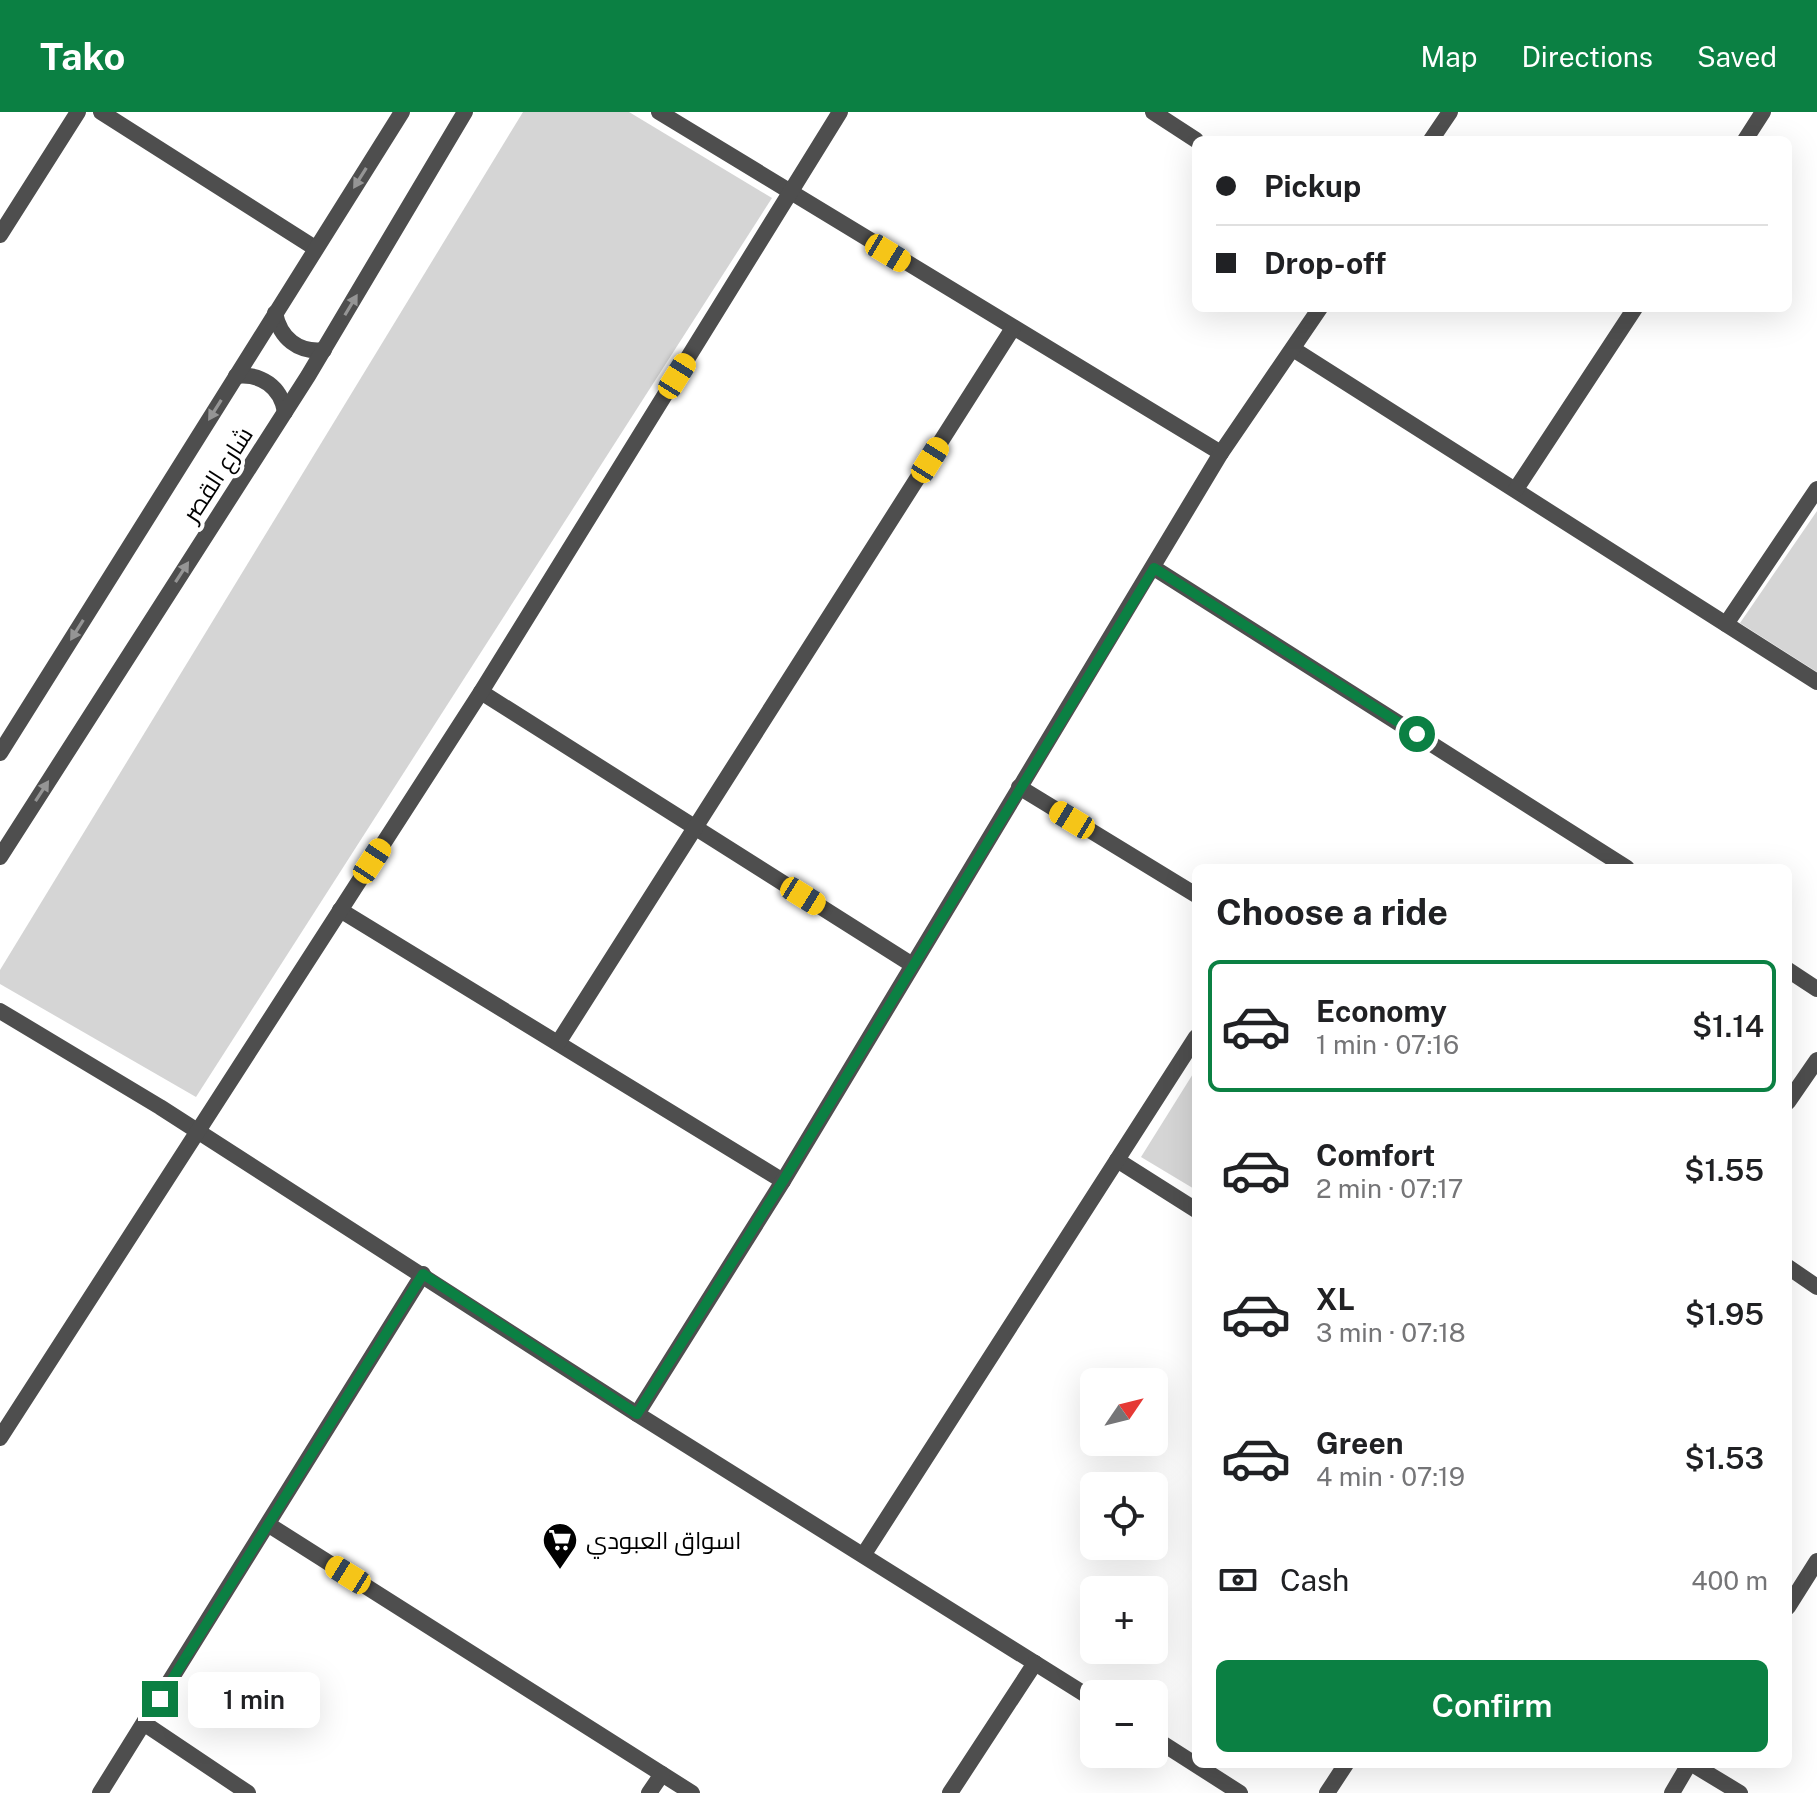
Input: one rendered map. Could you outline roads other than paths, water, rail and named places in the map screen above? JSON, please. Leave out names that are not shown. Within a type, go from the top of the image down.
[{"type":"street","points":[[0,235],[78,112]]},
{"type":"street","points":[[101,112],[315,248]]},
{"type":"street","points":[[0,753],[402,112]]},
{"type":"street","name":"شارع القصر","points":[[0,857],[324,350],[465,112]]},
{"type":"street","points":[[659,112],[1221,453]]},
{"type":"street","points":[[0,1438],[481,692],[840,112]]},
{"type":"street","points":[[1153,112],[1192,137]]},
{"type":"street","points":[[1434,136],[1450,112]]},
{"type":"street","points":[[1748,136],[1763,112]]},
{"type":"street","points":[[637,1414],[783,1181],[1221,453],[1317,312]]},
{"type":"street","points":[[1516,489],[1632,312]]},
{"type":"street","points":[[275,313],[277,325],[290,341],[306,350],[324,350]]},
{"type":"street","points":[[558,1043],[1013,328]]},
{"type":"street","points":[[1293,349],[1817,682]]},
{"type":"street","points":[[236,376],[247,374],[267,382],[280,395],[285,412]]},
{"type":"street","points":[[1726,624],[1817,489]]},
{"type":"street","points":[[1154,568],[1621,864]]},
{"type":"street","points":[[481,692],[911,964]]},
{"type":"street","points":[[1019,787],[1192,893]]},
{"type":"street","points":[[340,910],[783,1181]]},
{"type":"street","points":[[1792,973],[1817,989]]},
{"type":"street","points":[[0,1011],[197,1131],[637,1414],[1080,1691]]},
{"type":"street","points":[[864,1554],[1192,1043]]},
{"type":"street","points":[[1792,1096],[1817,1060]]},
{"type":"street","points":[[1117,1160],[1192,1207]]},
{"type":"street","points":[[1792,1270],[1817,1287]]},
{"type":"street","points":[[100,1793],[423,1274]]},
{"type":"street","points":[[269,1525],[692,1793]]},
{"type":"street","points":[[1793,1587],[1817,1561]]},
{"type":"street","points":[[950,1793],[1035,1663]]},
{"type":"street","points":[[145,1724],[248,1793]]},
{"type":"street","points":[[1168,1747],[1192,1762]]},
{"type":"street","points":[[1201,1768],[1240,1793]]},
{"type":"street","points":[[1327,1793],[1343,1768]]},
{"type":"street","points":[[1672,1793],[1688,1768]]},
{"type":"street","points":[[1697,1768],[1740,1793]]},
{"type":"street","points":[[649,1793],[662,1774]]},
{"type":"place","name":"اسواق العبودي","points":[[560,1571]]}]
